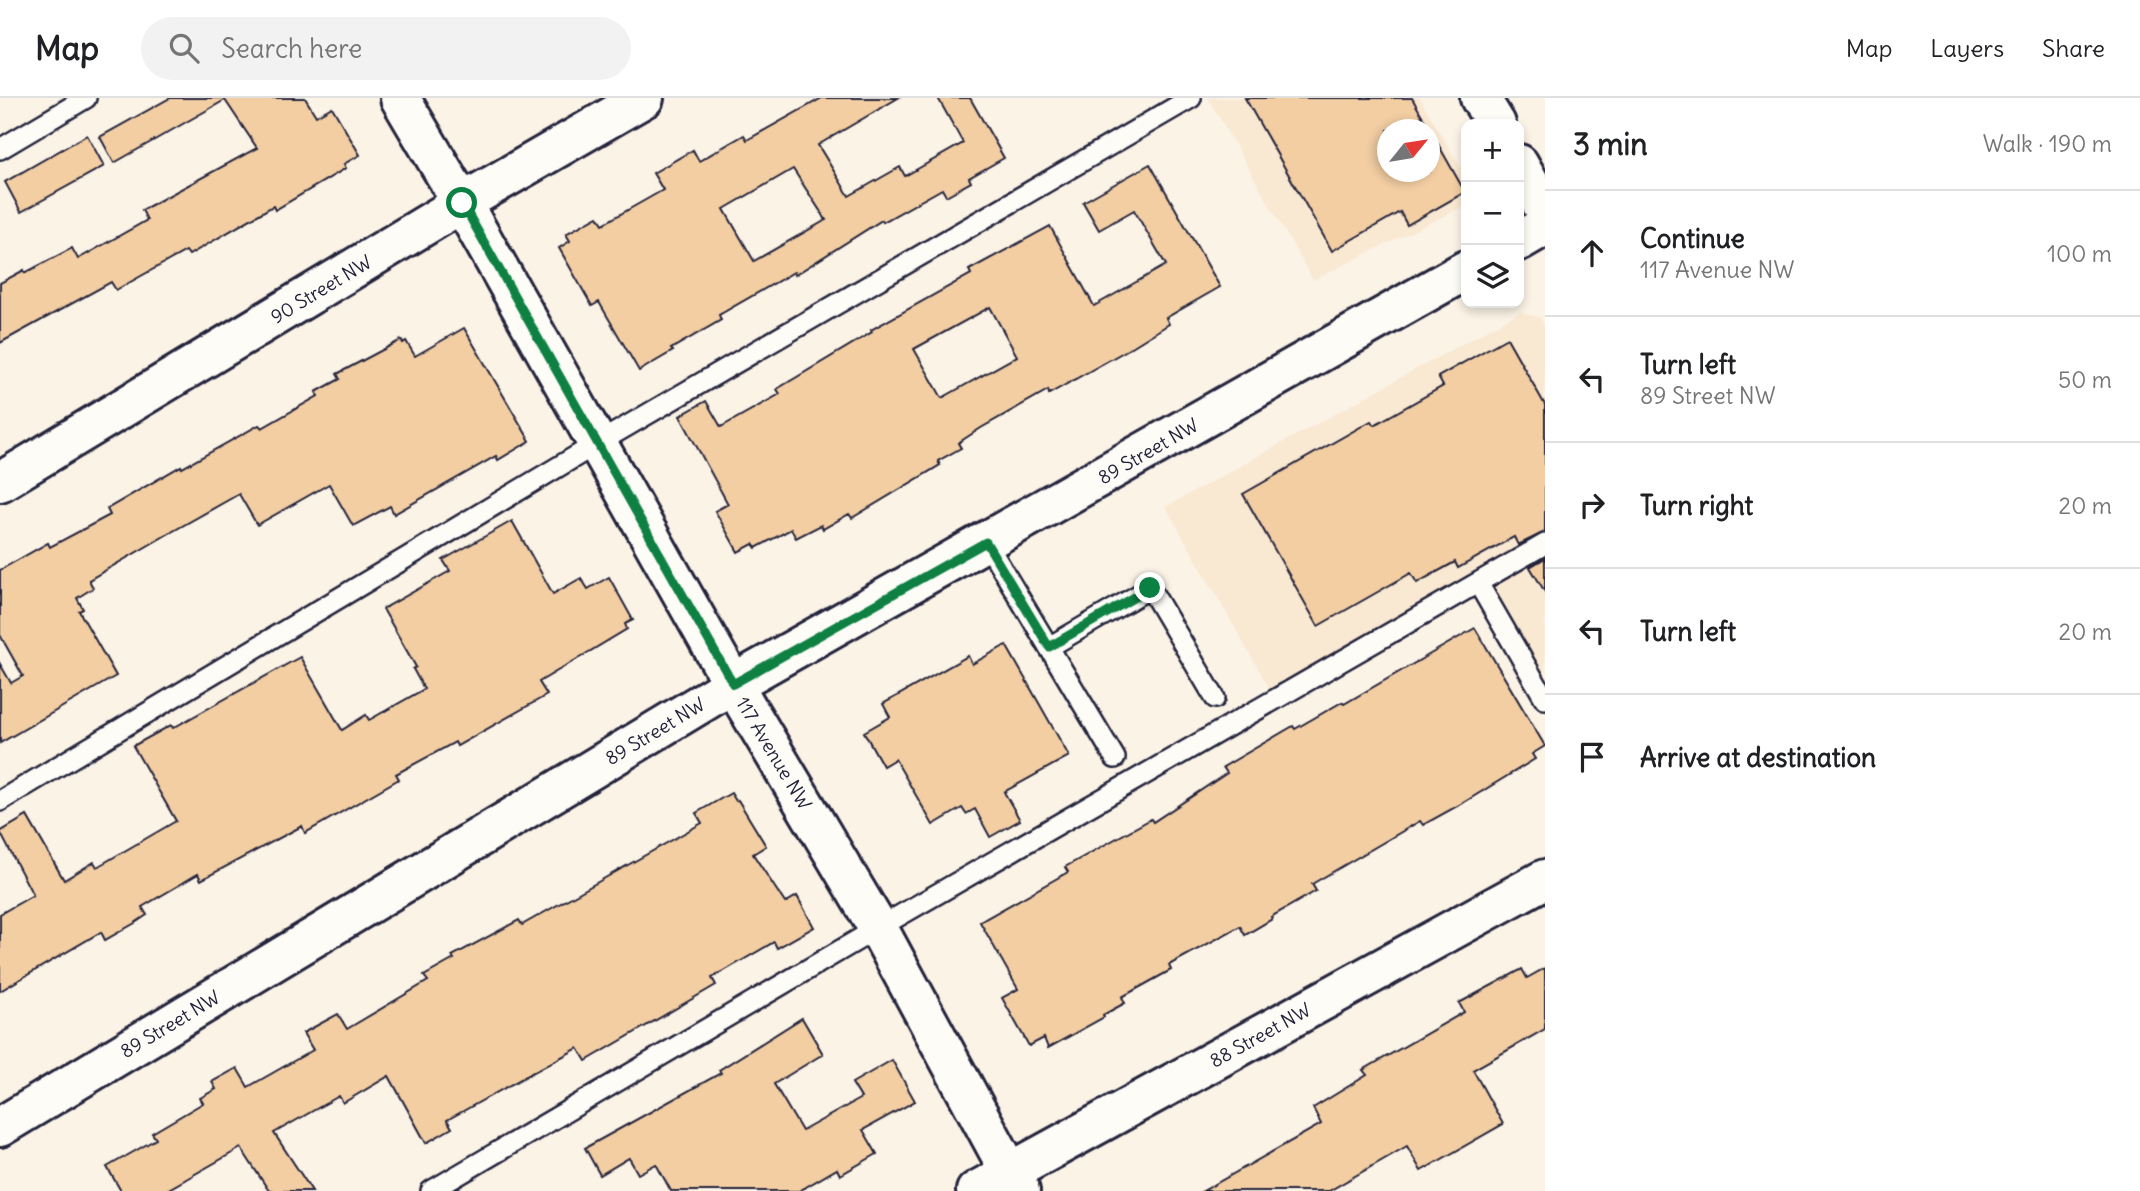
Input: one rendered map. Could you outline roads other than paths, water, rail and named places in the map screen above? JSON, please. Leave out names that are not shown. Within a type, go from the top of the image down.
[{"type":"street","name":"117 Avenue NW","points":[[400,98],[733,684],[878,928],[1015,1181]]},
{"type":"street","name":"90 Street NW","points":[[0,482],[462,203],[644,98]]},
{"type":"street","points":[[1480,98],[1493,119]]},
{"type":"street","points":[[1524,173],[1545,209]]},
{"type":"street","points":[[1524,238],[1545,226]]},
{"type":"street","name":"89 Street NW","points":[[0,1127],[733,684],[1461,273]]},
{"type":"street","name":"88 Street NW","points":[[976,1191],[1015,1181],[1545,879]]},
{"type":"lane","points":[[0,149],[86,98]]},
{"type":"lane","points":[[0,801],[598,443],[1191,98]]},
{"type":"lane","points":[[986,542],[1115,758]]},
{"type":"lane","points":[[430,1191],[878,928],[1545,544]]},
{"type":"lane","points":[[1478,583],[1545,699]]},
{"type":"lane","points":[[1049,647],[1150,588],[1215,698]]}]
